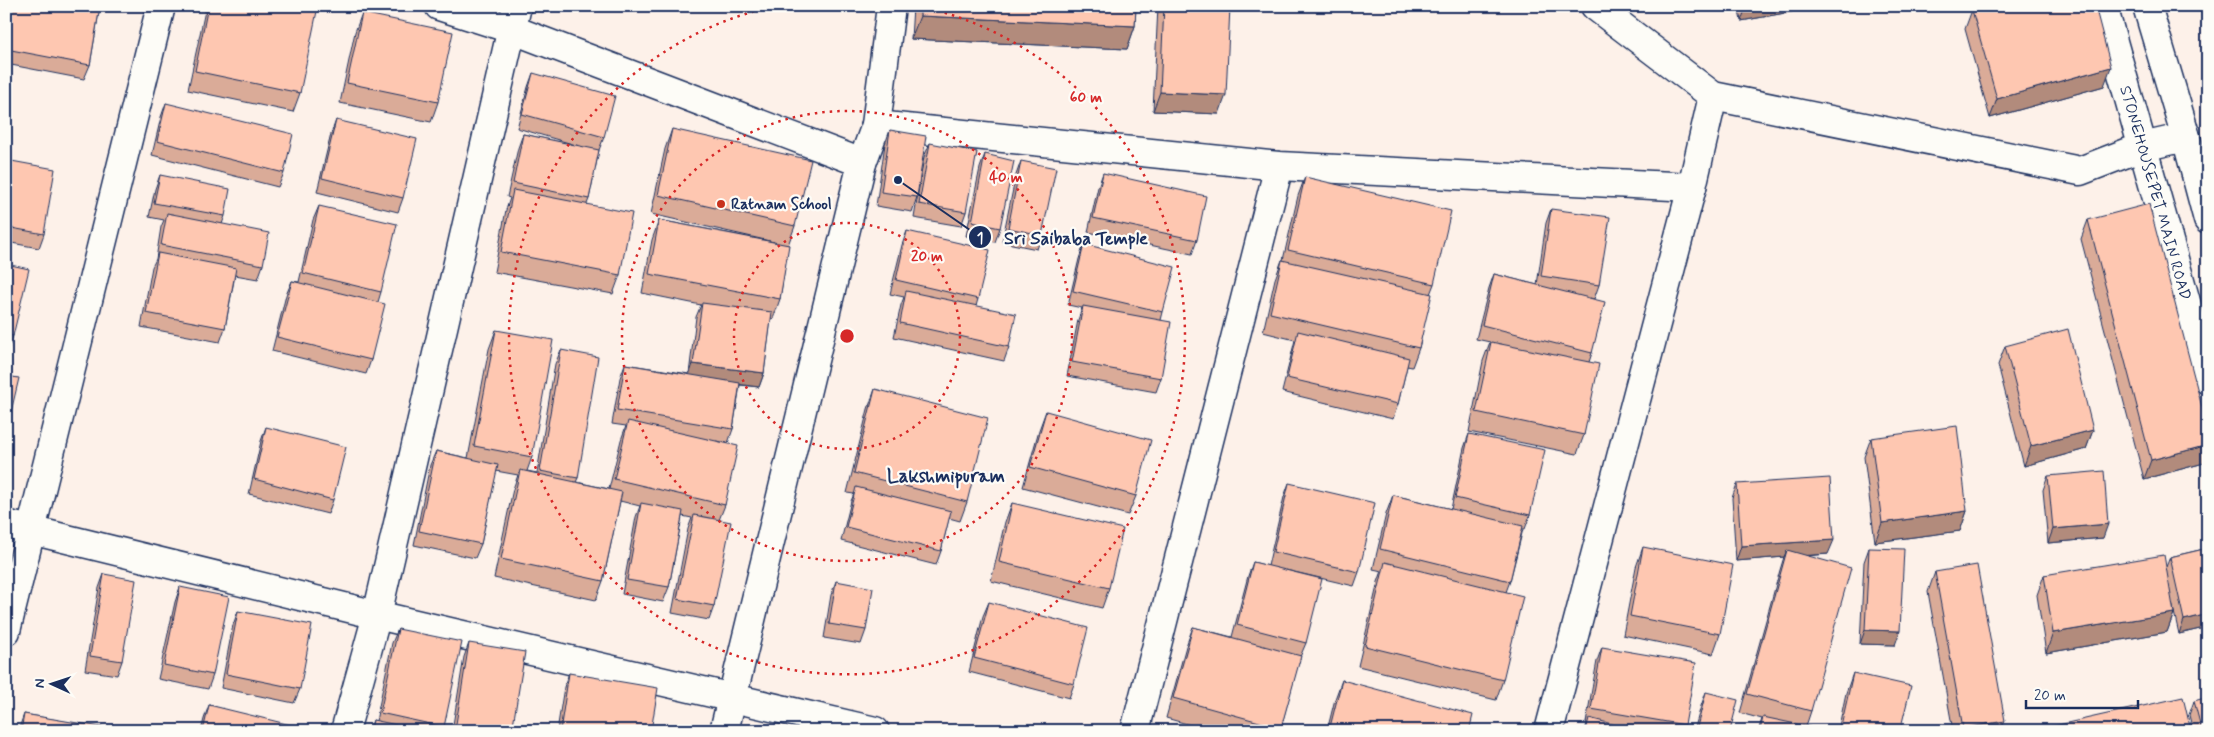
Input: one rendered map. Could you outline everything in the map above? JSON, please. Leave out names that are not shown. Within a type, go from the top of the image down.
[{"type":"street","points":[[6,631],[19,527],[161,6]]},
{"type":"street","points":[[439,6],[514,18],[862,163]]},
{"type":"street","points":[[724,731],[862,163],[876,125],[891,6]]},
{"type":"street","points":[[1595,6],[1713,96],[2080,171],[2142,147],[2186,137]]},
{"type":"street","name":"STONEHOUSEPET MAIN ROAD","points":[[2103,6],[2208,380]]},
{"type":"street","points":[[2147,6],[2186,137],[2208,220]]},
{"type":"street","points":[[345,731],[377,614],[514,18]]},
{"type":"street","points":[[1549,731],[1692,187],[1713,96]]},
{"type":"street","points":[[876,125],[1279,166],[1692,187]]},
{"type":"street","points":[[1135,731],[1279,166]]},
{"type":"street","points":[[19,527],[732,699],[875,731]]},
{"type":"building","points":[[8,6],[100,6],[90,65],[6,49]]},
{"type":"building","points":[[208,6],[294,6],[317,11],[300,93],[195,71]]},
{"type":"building","points":[[920,6],[1136,6],[1135,26],[920,16]]},
{"type":"building","points":[[1164,6],[1230,6],[1226,95],[1160,92]]},
{"type":"building","points":[[1984,6],[2095,6],[2111,67],[1997,99],[1972,10]]},
{"type":"building","points":[[362,13],[453,32],[438,102],[347,83]]},
{"type":"building","points":[[533,73],[615,96],[604,137],[522,114]]},
{"type":"building","points":[[166,103],[293,134],[284,173],[157,141]]},
{"type":"building","points":[[336,120],[417,139],[403,198],[322,178]]},
{"type":"building","points":[[672,129],[811,160],[795,226],[658,195]]},
{"type":"building","points":[[890,130],[926,136],[917,197],[881,192]]},
{"type":"building","points":[[523,134],[599,150],[589,199],[513,183]]},
{"type":"building","points":[[930,143],[977,152],[966,212],[919,204]]},
{"type":"building","points":[[985,154],[1014,161],[1000,228],[972,222]]},
{"type":"building","points":[[6,160],[55,169],[44,234],[6,227]]},
{"type":"building","points":[[1021,161],[1056,168],[1042,235],[1008,228]]},
{"type":"building","points":[[1103,173],[1206,196],[1197,240],[1093,218]]},
{"type":"building","points":[[160,175],[230,189],[225,216],[154,203]]},
{"type":"building","points":[[1305,177],[1451,211],[1434,284],[1288,250]]},
{"type":"building","points":[[513,190],[632,213],[620,275],[501,252]]},
{"type":"building","points":[[2149,204],[2208,430],[2208,445],[2151,460],[2088,220]]},
{"type":"building","points":[[319,206],[397,224],[381,292],[303,273]]},
{"type":"building","points":[[1551,209],[1610,217],[1599,285],[1541,276]]},
{"type":"building","points":[[167,213],[269,233],[263,265],[161,245]]},
{"type":"building","points":[[659,220],[789,245],[780,299],[649,274]]},
{"type":"building","points":[[907,231],[990,250],[978,299],[896,280]]},
{"type":"building","points":[[1084,244],[1175,267],[1163,312],[1073,291]]},
{"type":"building","points":[[158,253],[236,268],[225,328],[146,313]]},
{"type":"building","points":[[1282,260],[1432,294],[1419,348],[1270,313]]},
{"type":"building","points":[[6,264],[29,269],[13,336],[6,334]]},
{"type":"building","points":[[1494,274],[1605,302],[1592,353],[1482,325]]},
{"type":"building","points":[[292,281],[385,304],[371,360],[277,337]]},
{"type":"building","points":[[906,291],[1016,314],[1009,347],[900,323]]},
{"type":"building","points":[[702,303],[772,312],[764,373],[693,364]]},
{"type":"building","points":[[1083,306],[1171,322],[1161,378],[1072,362]]},
{"type":"building","points":[[2068,329],[2093,430],[2031,446],[2005,346]]},
{"type":"building","points":[[496,330],[553,340],[532,457],[474,446]]},
{"type":"building","points":[[1298,331],[1409,358],[1398,404],[1287,378]]},
{"type":"building","points":[[1491,342],[1599,364],[1584,435],[1476,412]]},
{"type":"building","points":[[561,350],[598,357],[578,478],[540,471]]},
{"type":"building","points":[[625,364],[740,383],[733,429],[617,410]]},
{"type":"building","points":[[6,376],[19,378],[6,433]]},
{"type":"building","points":[[875,389],[988,418],[967,502],[854,473]]},
{"type":"building","points":[[1046,411],[1151,440],[1136,496],[1030,467]]},
{"type":"building","points":[[628,421],[738,446],[725,505],[614,479]]},
{"type":"building","points":[[1957,426],[1967,511],[1882,523],[1871,438]]},
{"type":"building","points":[[266,427],[346,447],[333,500],[254,479]]},
{"type":"building","points":[[1469,434],[1545,450],[1530,515],[1455,498]]},
{"type":"building","points":[[436,451],[498,465],[481,544],[419,531]]},
{"type":"building","points":[[520,470],[622,492],[603,581],[501,559]]},
{"type":"building","points":[[2104,471],[2108,524],[2053,529],[2048,476]]},
{"type":"building","points":[[1830,478],[1834,540],[1741,546],[1737,484]]},
{"type":"building","points":[[1289,483],[1375,503],[1359,572],[1273,552]]},
{"type":"building","points":[[856,487],[951,511],[941,551],[846,527]]},
{"type":"building","points":[[1393,495],[1523,526],[1510,581],[1380,549]]},
{"type":"building","points":[[641,503],[683,511],[669,587],[627,580]]},
{"type":"building","points":[[1012,503],[1123,529],[1109,588],[999,562]]},
{"type":"building","points":[[694,515],[731,522],[714,606],[677,599]]},
{"type":"building","points":[[1643,547],[1733,565],[1720,634],[1630,616]]},
{"type":"building","points":[[1869,548],[1904,549],[1900,631],[1865,630]]},
{"type":"building","points":[[2208,548],[2208,614],[2184,620],[2170,557]]},
{"type":"building","points":[[1787,550],[1851,568],[1811,711],[1747,694]]},
{"type":"building","points":[[2164,555],[2174,613],[2053,633],[2044,575]]},
{"type":"building","points":[[1253,562],[1322,579],[1306,643],[1237,625]]},
{"type":"building","points":[[1385,562],[1523,596],[1503,680],[1365,646]]},
{"type":"building","points":[[1977,565],[2005,721],[1963,728],[1935,572]]},
{"type":"building","points":[[104,574],[136,580],[122,661],[90,656]]},
{"type":"building","points":[[836,581],[873,588],[866,630],[829,624]]},
{"type":"building","points":[[180,587],[229,597],[213,675],[164,665]]},
{"type":"building","points":[[989,602],[1088,628],[1074,684],[974,658]]},
{"type":"building","points":[[238,611],[312,625],[300,689],[226,674]]},
{"type":"building","points":[[1193,627],[1301,656],[1281,728],[1173,698]]},
{"type":"building","points":[[398,629],[462,642],[444,727],[380,713]]},
{"type":"building","points":[[469,643],[525,652],[512,731],[455,730]]},
{"type":"building","points":[[1602,647],[1696,663],[1685,725],[1591,709]]},
{"type":"building","points":[[569,673],[658,688],[651,731],[560,731]]},
{"type":"building","points":[[1853,673],[1911,686],[1900,731],[1840,731]]},
{"type":"building","points":[[1342,680],[1473,715],[1469,731],[1329,731]]},
{"type":"building","points":[[1706,692],[1738,700],[1730,731],[1696,731]]},
{"type":"building","points":[[2183,697],[2191,731],[2036,731],[2036,730]]},
{"type":"building","points":[[2208,697],[2208,731],[2202,731],[2194,701]]},
{"type":"building","points":[[209,705],[299,727],[298,731],[203,731]]},
{"type":"building","points":[[24,714],[119,730],[119,731],[21,731]]},
{"type":"building","points":[[1763,717],[1810,727],[1809,731],[1760,731]]},
{"type":"building","points":[[1589,718],[1639,731],[1586,731]]},
{"type":"building","points":[[373,720],[425,731],[371,731]]},
{"type":"place","name":"Sri Saibaba Temple","points":[[898,180]]},
{"type":"place","name":"Ratnam School","points":[[721,204]]},
{"type":"district","name":"Lakshmipuram","points":[[946,476]]}]
